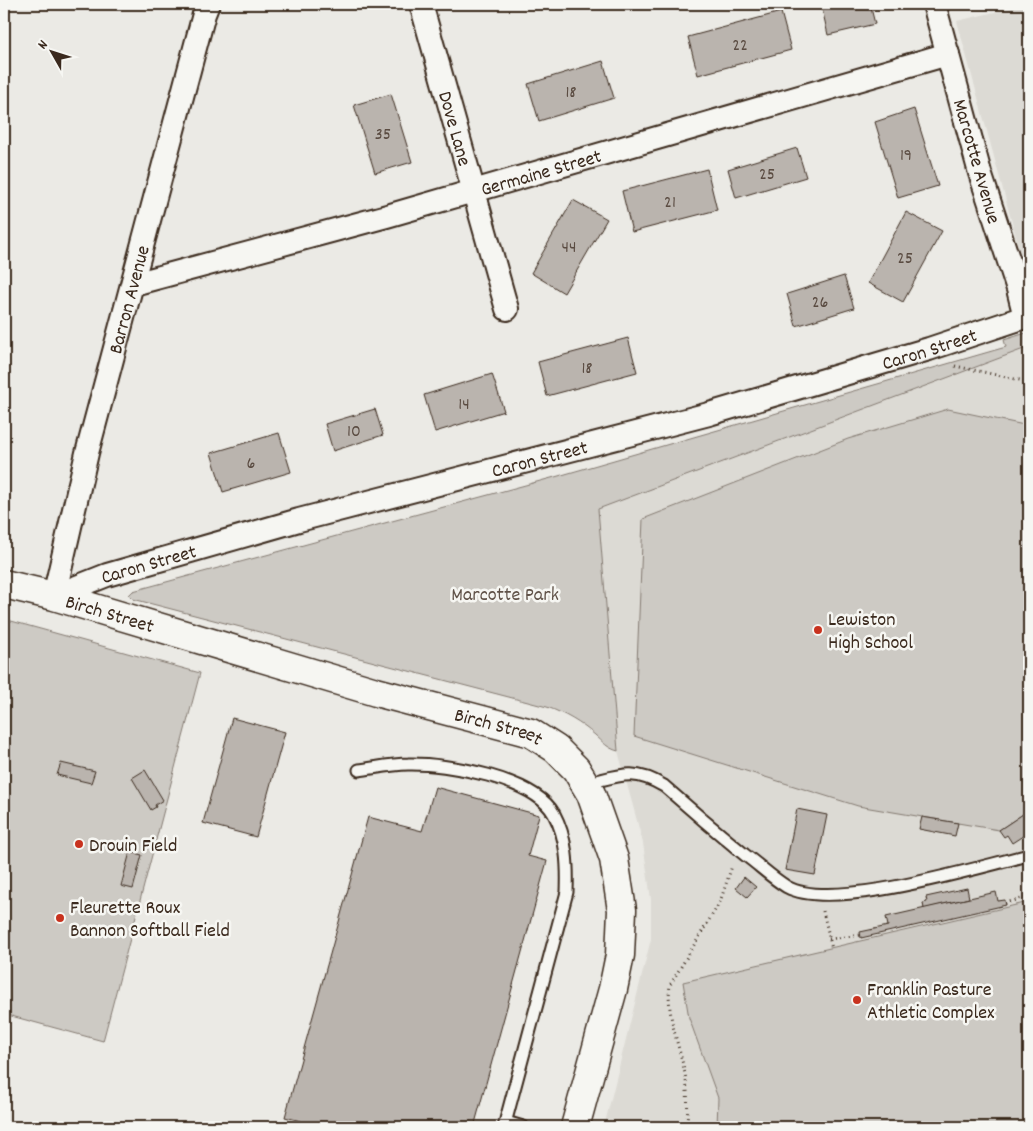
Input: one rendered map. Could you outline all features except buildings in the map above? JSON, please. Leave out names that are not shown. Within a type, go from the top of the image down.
[{"type":"street","name":"Barron Avenue","points":[[54,596],[87,453],[208,4]]},
{"type":"street","name":"Dove Lane","points":[[421,4],[507,309]]},
{"type":"street","name":"Marcotte Avenue","points":[[934,4],[980,173],[1018,289],[1025,317]]},
{"type":"street","name":"Germaine Street","points":[[134,284],[387,216],[948,54]]},
{"type":"street","name":"Caron Street","points":[[54,596],[107,575],[290,523],[709,414],[929,349],[1025,317]]},
{"type":"street","name":"Birch Street","points":[[4,584],[54,596],[376,692],[531,733],[556,749],[576,769],[591,794],[614,859],[622,910],[620,955],[615,981],[575,1127]]},
{"type":"lane","points":[[359,770],[408,764],[461,768],[511,782],[538,797],[554,813],[563,839],[568,866],[567,892],[505,1125],[523,1127]]},
{"type":"lane","points":[[585,784],[630,773],[648,776],[664,786],[737,848],[788,888],[818,894],[867,893],[1029,855]]},
{"type":"path","points":[[947,364],[1029,382]]},
{"type":"path","points":[[687,1127],[684,1072],[668,995],[670,985],[720,902],[737,848]]},
{"type":"path","points":[[818,894],[832,949]]},
{"type":"path","points":[[1005,902],[1029,897]]},
{"type":"path","points":[[829,939],[860,935]]},
{"type":"shaded area","points":[[1029,4],[1029,285],[957,21]]},
{"type":"shaded area","name":"Lewiston High School","points":[[1029,347],[1029,1127],[604,1127],[651,939],[651,899],[643,843],[618,751],[597,509]]},
{"type":"green space","name":"Marcotte Park","points":[[1029,332],[1029,347],[598,509],[618,751],[608,746],[578,722],[547,707],[133,599],[129,595],[133,591],[555,477],[1006,347],[1004,340]]},
{"type":"green space","points":[[948,409],[1029,426],[1029,810],[999,830],[858,806],[634,736],[643,519],[848,439]]},
{"type":"green space","name":"Drouin Field","points":[[4,619],[200,673],[103,1041],[4,1014]]},
{"type":"green space","name":"Franklin Pasture Athletic Complex","points":[[1029,902],[1029,1127],[717,1127],[718,1098],[689,1018],[683,982]]},
{"type":"place","name":"Lewiston High School","points":[[818,630]]},
{"type":"place","name":"Drouin Field","points":[[79,844]]},
{"type":"place","name":"Fleurette Roux Bannon Softball Field","points":[[60,918]]},
{"type":"place","name":"Franklin Pasture Athletic Complex","points":[[857,1000]]}]
